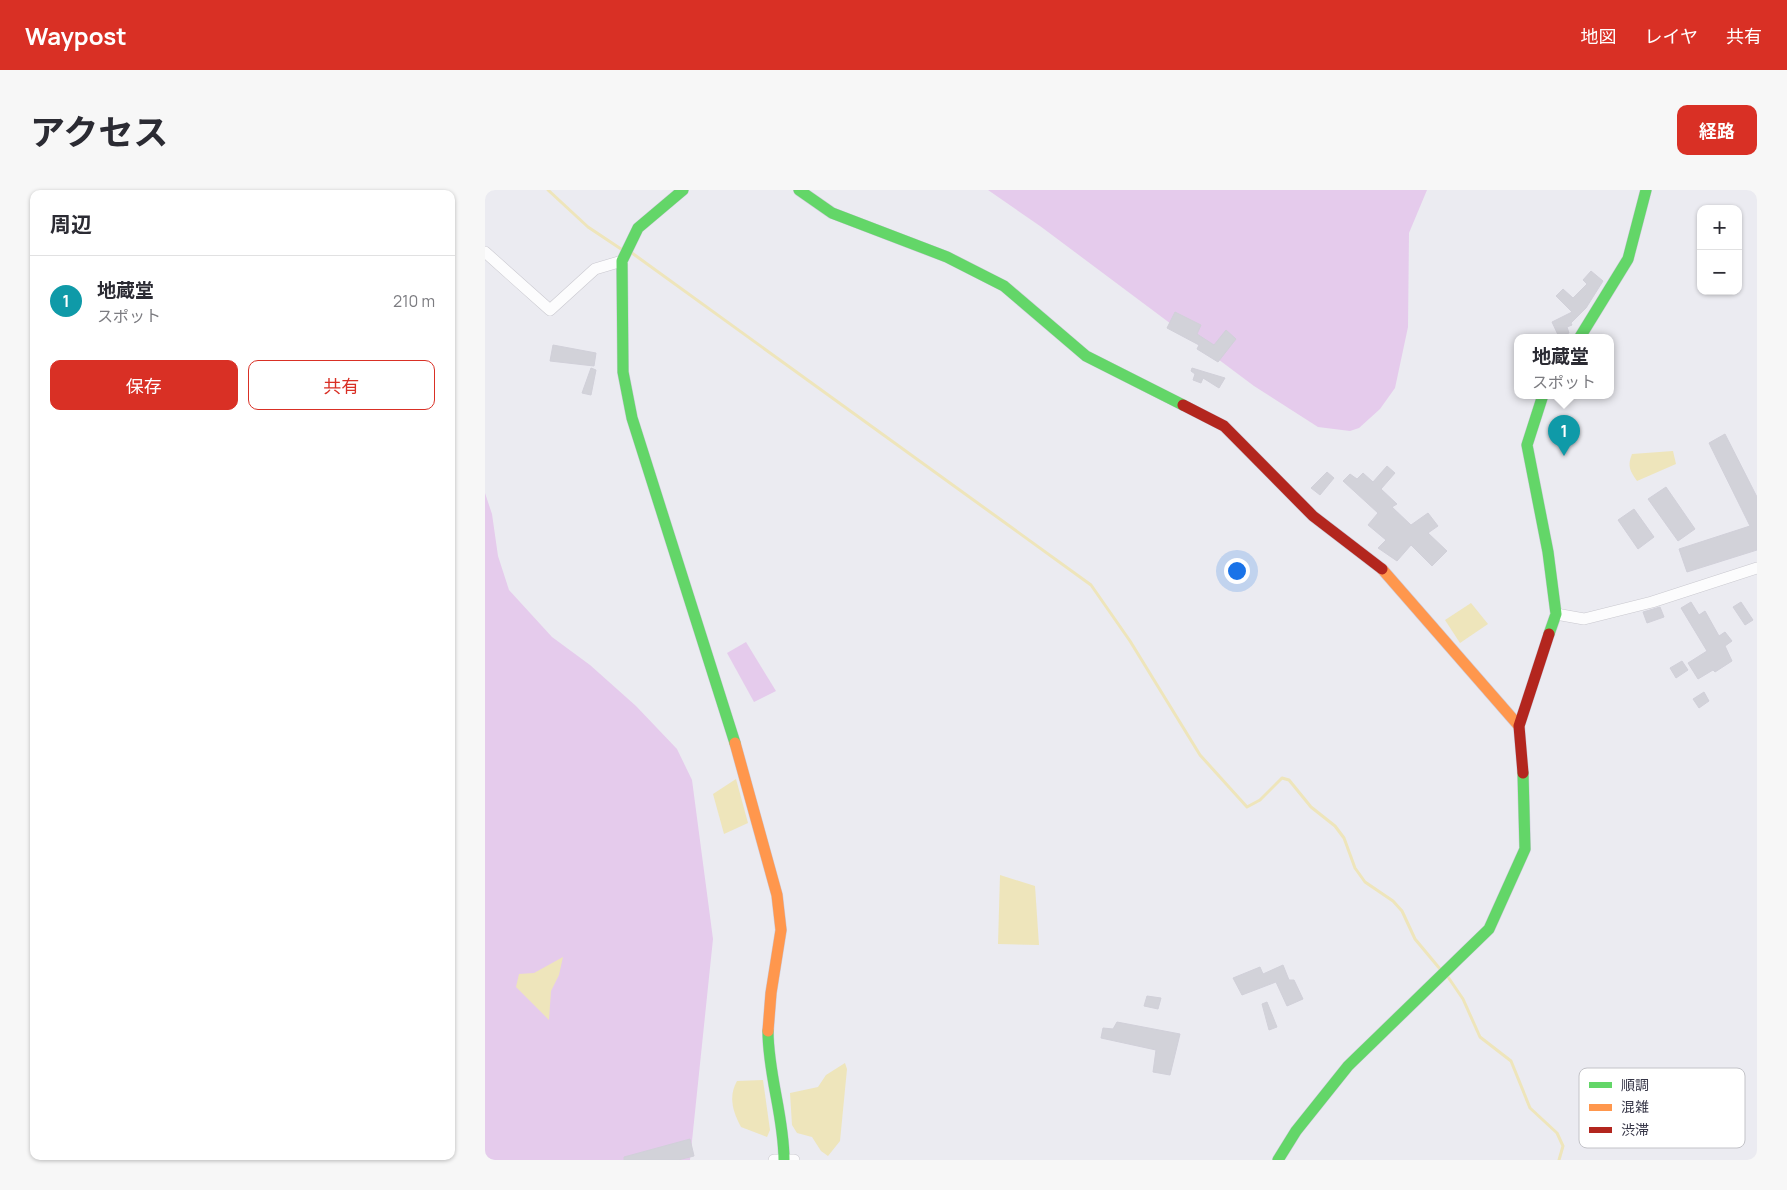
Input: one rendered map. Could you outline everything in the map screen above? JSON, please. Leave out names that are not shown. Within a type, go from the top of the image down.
[{"type":"street","points":[[683,190],[638,228],[628,244],[622,259],[623,372],[632,418],[733,737],[764,842],[777,895],[781,930],[771,993],[768,1037],[773,1088],[784,1134],[784,1160]]},
{"type":"street","points":[[799,190],[832,213],[947,257],[1004,286],[1050,323],[1086,356],[1224,426],[1313,516],[1386,572],[1519,726]]},
{"type":"street","points":[[1582,334],[1628,259],[1646,190]]},
{"type":"street","points":[[485,252],[550,310],[595,269],[622,259]]},
{"type":"street","points":[[1279,1160],[1296,1131],[1348,1066],[1489,929],[1525,849],[1524,779],[1519,726],[1556,614],[1548,552],[1527,445],[1542,399]]},
{"type":"street","points":[[1556,614],[1584,619],[1652,602],[1757,568]]},
{"type":"shaded area","points":[[988,190],[1427,190],[1409,233],[1408,327],[1395,388],[1380,409],[1359,428],[1350,431],[1318,427],[1254,386],[1040,226]]},
{"type":"shaded area","points":[[1673,451],[1676,464],[1637,481],[1630,468],[1632,454]]},
{"type":"shaded area","points":[[485,493],[492,514],[498,556],[509,590],[552,637],[590,665],[636,706],[677,749],[692,780],[713,939],[690,1160],[485,1160]]},
{"type":"shaded area","points":[[1471,603],[1488,624],[1460,643],[1445,620]]},
{"type":"shaded area","points":[[746,642],[776,691],[754,702],[727,653]]},
{"type":"shaded area","points":[[736,779],[748,823],[724,834],[713,794]]},
{"type":"shaded area","points":[[1000,875],[1035,886],[1039,945],[998,944]]},
{"type":"shaded area","points":[[563,957],[559,975],[551,991],[549,1020],[516,987],[519,974],[534,973]]},
{"type":"shaded area","points":[[845,1063],[847,1069],[840,1141],[828,1156],[821,1151],[812,1137],[797,1133],[792,1125],[790,1093],[818,1087],[826,1075]]},
{"type":"shaded area","points":[[763,1080],[770,1130],[767,1137],[741,1127],[732,1099],[737,1081]]},
{"type":"building","points":[[1591,271],[1603,281],[1586,308],[1571,323],[1572,325],[1567,327],[1569,333],[1558,334],[1552,322],[1572,312],[1556,296],[1563,289],[1573,298],[1587,284],[1583,280]]},
{"type":"building","points":[[1175,312],[1201,325],[1197,334],[1214,345],[1226,330],[1236,339],[1218,362],[1197,349],[1199,345],[1167,328]]},
{"type":"building","points":[[553,345],[596,353],[594,366],[550,361]]},
{"type":"building","points":[[591,368],[596,370],[591,395],[582,393]]},
{"type":"building","points":[[1192,368],[1225,378],[1219,388],[1203,378],[1201,383],[1193,380],[1195,374],[1191,371]]},
{"type":"building","points":[[1725,434],[1757,497],[1757,550],[1687,572],[1679,549],[1750,526],[1709,443]]},
{"type":"building","points":[[1387,466],[1395,473],[1381,489],[1397,504],[1392,507],[1411,525],[1428,513],[1438,526],[1428,533],[1447,551],[1432,566],[1411,545],[1397,561],[1378,548],[1386,540],[1368,525],[1378,513],[1343,481],[1350,474],[1357,479],[1363,473],[1373,482]]},
{"type":"building","points":[[1327,472],[1334,478],[1320,495],[1311,488]]},
{"type":"building","points":[[1666,487],[1695,529],[1678,541],[1648,499]]},
{"type":"building","points":[[1634,509],[1654,537],[1638,549],[1618,520]]},
{"type":"building","points":[[1691,602],[1699,615],[1705,611],[1719,636],[1725,632],[1732,641],[1725,646],[1732,661],[1715,672],[1713,670],[1698,679],[1688,663],[1707,651],[1681,608]]},
{"type":"building","points":[[1741,602],[1753,620],[1745,625],[1733,607]]},
{"type":"building","points":[[1660,607],[1664,617],[1647,623],[1643,612]]},
{"type":"building","points":[[1682,661],[1688,670],[1676,678],[1670,668]]},
{"type":"building","points":[[1704,692],[1709,701],[1699,708],[1693,699]]},
{"type":"building","points":[[1283,965],[1289,980],[1294,980],[1303,999],[1287,1006],[1276,982],[1242,995],[1233,978],[1260,967],[1263,974]]},
{"type":"building","points":[[1147,996],[1161,998],[1158,1009],[1144,1006]]},
{"type":"building","points":[[1267,1002],[1277,1027],[1269,1030],[1262,1004]]},
{"type":"building","points":[[1117,1022],[1180,1034],[1170,1075],[1153,1072],[1156,1050],[1101,1038],[1103,1028],[1113,1029]]},
{"type":"building","points":[[690,1139],[694,1156],[678,1160],[624,1160],[624,1157]]},
{"type":"waterway","points":[[548,190],[588,227],[621,249]]},
{"type":"waterway","points":[[632,253],[1091,585],[1130,641],[1200,755],[1247,807],[1260,800],[1282,778],[1289,780],[1311,807],[1335,826],[1344,838],[1355,868],[1365,882],[1393,901],[1402,911],[1415,939],[1440,969]]},
{"type":"waterway","points":[[1448,977],[1463,999],[1480,1037],[1511,1061],[1530,1108],[1557,1133],[1563,1146],[1559,1160]]},
{"type":"traffic: fast","points":[[683,190],[638,228],[622,261],[623,372],[632,418],[735,743]]},
{"type":"traffic: fast","points":[[799,190],[832,213],[947,257],[1004,286],[1086,356],[1183,405]]},
{"type":"traffic: fast","points":[[1582,334],[1628,259],[1646,190]]},
{"type":"traffic: fast","points":[[1542,399],[1527,445],[1548,552],[1556,614],[1549,634]]},
{"type":"traffic: fast","points":[[1278,1160],[1296,1131],[1348,1066],[1489,929],[1525,849],[1523,773]]},
{"type":"traffic: fast","points":[[768,1031],[784,1160]]},
{"type":"traffic: slow","points":[[1382,569],[1519,726]]},
{"type":"traffic: slow","points":[[735,743],[777,895],[781,930],[771,993],[768,1031]]},
{"type":"traffic: jam","points":[[1183,405],[1224,426],[1313,516],[1382,569]]},
{"type":"traffic: jam","points":[[1523,773],[1519,726],[1549,634]]},
{"type":"place","name":"地蔵堂","points":[[1564,456]]}]
